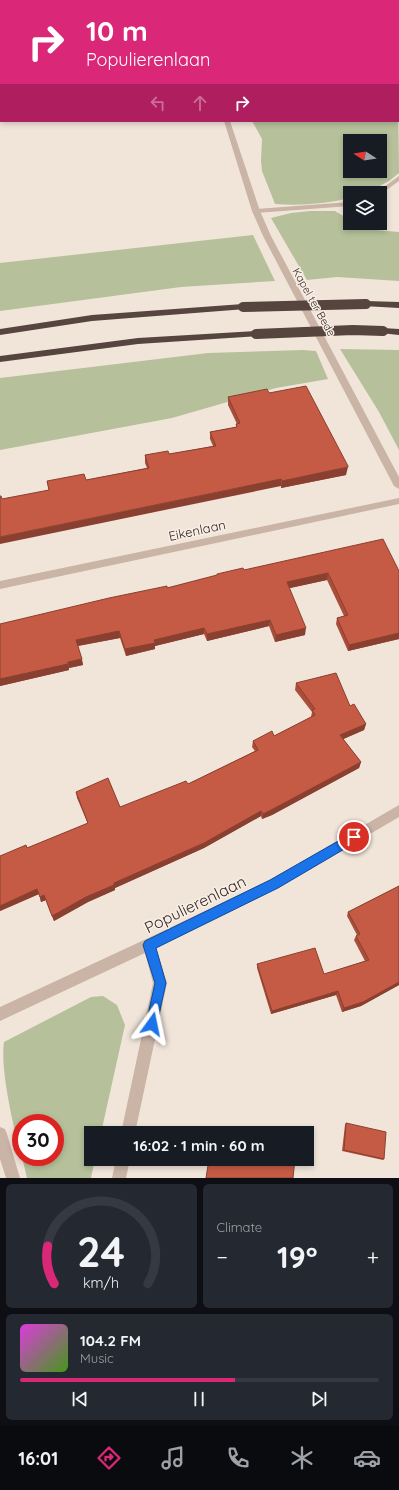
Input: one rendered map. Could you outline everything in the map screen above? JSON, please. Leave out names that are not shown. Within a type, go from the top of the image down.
[{"type":"highway","points":[[0,332],[92,318],[243,306],[366,304],[399,305]]},
{"type":"highway","points":[[0,359],[138,341],[352,330],[399,332]]},
{"type":"street","name":"Kapel ter Bede","points":[[227,122],[256,211],[267,236],[399,486]]},
{"type":"street","points":[[387,187],[399,178]]},
{"type":"street","points":[[256,211],[343,205]]},
{"type":"street","name":"Eikenlaan","points":[[0,585],[399,501]]},
{"type":"street","name":"Populierenlaan","points":[[0,1014],[149,945],[274,884],[399,811]]},
{"type":"street","points":[[129,1126],[160,983],[149,945]]},
{"type":"street","points":[[0,1134],[13,1178]]},
{"type":"street","points":[[119,1178],[122,1166]]},
{"type":"green space","points":[[253,122],[398,122],[399,173],[379,186],[343,186],[343,200],[303,205],[275,204],[262,171],[262,139]]},
{"type":"green space","points":[[335,211],[343,216],[343,230],[399,232],[399,281],[337,277],[307,280],[271,218],[291,213]]},
{"type":"green space","points":[[253,235],[275,281],[181,287],[0,311],[0,263]]},
{"type":"green space","points":[[340,349],[399,350],[399,450],[379,412]]},
{"type":"green space","points":[[303,350],[316,351],[328,379],[276,388],[172,418],[0,450],[0,378],[208,353]]},
{"type":"green space","points":[[103,996],[117,1005],[125,1025],[103,1126],[84,1126],[84,1166],[94,1166],[91,1178],[27,1178],[24,1166],[64,1166],[64,1114],[12,1114],[12,1117],[4,1067],[4,1042],[91,997]]},
{"type":"building","points":[[306,386],[348,467],[282,481],[281,479],[0,537],[0,496],[2,499],[49,490],[47,481],[84,474],[86,480],[149,468],[145,455],[168,451],[169,454],[216,446],[210,432],[237,427],[236,424],[240,423],[228,397],[267,389],[269,393]]},
{"type":"building","points":[[383,539],[399,571],[399,633],[349,645],[337,618],[348,615],[328,573],[287,582],[306,628],[276,635],[270,620],[207,634],[204,628],[154,640],[155,643],[125,649],[119,631],[76,640],[82,659],[68,662],[68,664],[0,679],[0,624],[109,598],[167,586],[167,588],[243,568],[244,570]]},
{"type":"building","points":[[336,673],[350,706],[354,704],[366,724],[340,735],[361,762],[263,814],[261,811],[204,843],[114,883],[114,885],[86,897],[52,916],[44,895],[40,897],[37,889],[0,906],[0,856],[26,845],[27,848],[88,823],[76,792],[108,778],[120,807],[186,781],[188,784],[258,750],[253,741],[272,731],[274,736],[315,715],[312,710],[315,709],[296,683]]},
{"type":"building","points":[[399,886],[399,982],[363,1002],[344,1008],[338,991],[272,1011],[257,964],[315,948],[324,974],[369,960],[356,936],[360,934],[348,912]]},
{"type":"building","points":[[346,1123],[386,1132],[384,1159],[344,1150]]},
{"type":"building","points":[[208,1166],[294,1166],[293,1178],[206,1178]]},
{"type":"route","points":[[152,1024],[160,983],[149,945],[274,884],[354,837]]}]
